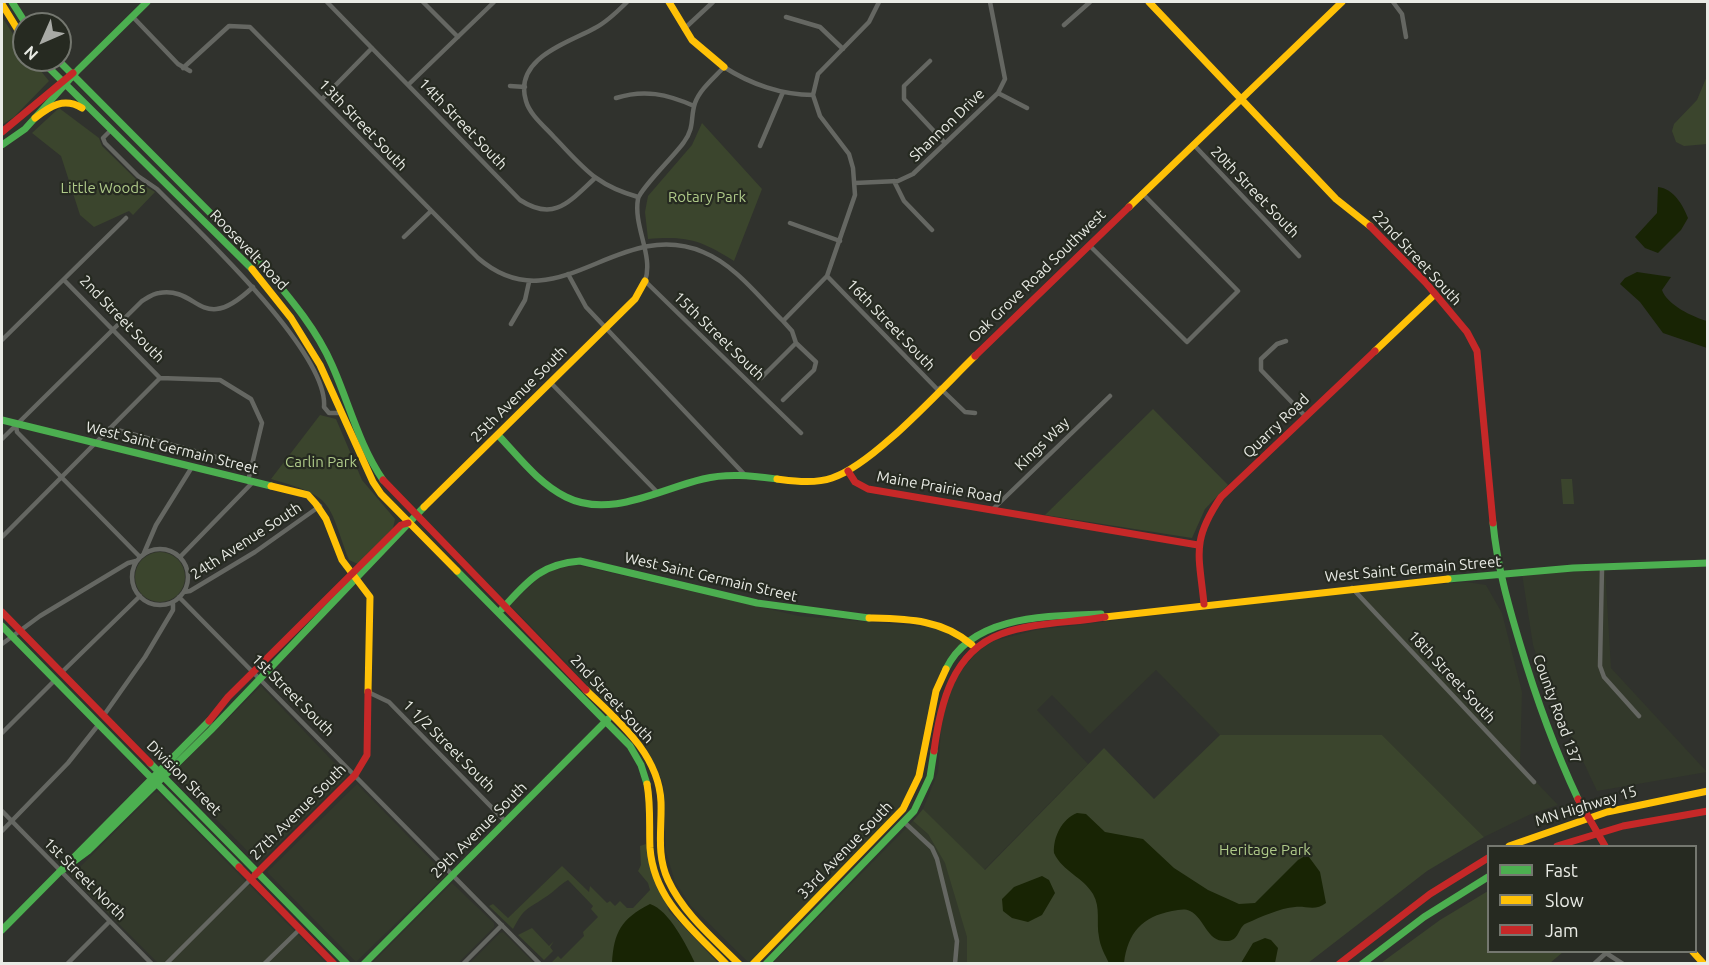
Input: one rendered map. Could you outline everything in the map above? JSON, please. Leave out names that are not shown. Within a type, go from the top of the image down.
[{"type":"main road","points":[[2,132],[63,84],[147,2]]},
{"type":"main road","points":[[669,2],[684,29],[702,49],[724,67]]},
{"type":"main road","name":"22nd Street South","points":[[1149,2],[1335,199],[1362,218],[1426,283],[1433,296],[1471,334],[1477,351],[1493,526],[1500,575]]},
{"type":"main road","name":"Oak Grove Road Southwest","points":[[848,471],[877,450],[1342,2]]},
{"type":"main road","points":[[2,4],[12,20]]},
{"type":"main road","name":"Roosevelt Road","points":[[72,71],[256,259],[289,297],[331,362],[363,448],[376,472],[415,516]]},
{"type":"main road","name":"Roosevelt Road","points":[[52,72],[257,274],[280,302],[316,358],[341,413],[357,457],[367,475],[408,523]]},
{"type":"main road","points":[[2,145],[17,136],[35,118],[63,84]]},
{"type":"main road","points":[[35,118],[52,106],[69,101],[103,123]]},
{"type":"main road","name":"25th Avenue South","points":[[2,930],[61,871],[87,851],[256,675],[356,577],[401,525],[408,523],[635,299],[645,281]]},
{"type":"main road","name":"Quarry Road","points":[[1204,604],[1198,545],[1204,522],[1221,497],[1433,296]]},
{"type":"main road","name":"West Saint Germain Street","points":[[2,420],[308,495],[320,506]]},
{"type":"main road","points":[[498,435],[547,485],[580,503],[612,505],[718,476],[744,474],[807,481],[827,480],[848,471]]},
{"type":"main road","name":"Maine Prairie Road","points":[[848,471],[855,482],[868,489],[1198,545]]},
{"type":"main road","points":[[320,506],[329,521],[342,560],[370,597],[370,693]]},
{"type":"main road","name":"2nd Street South","points":[[415,516],[636,740],[656,777],[661,800],[661,861],[668,881],[676,896],[690,913],[739,963]]},
{"type":"main road","name":"2nd Street South","points":[[408,523],[630,746],[649,781],[651,855],[658,885],[675,910],[726,963]]},
{"type":"main road","name":"West Saint Germain Street","points":[[498,613],[536,574],[558,561],[580,561],[781,608],[841,616],[930,622],[952,628],[976,648],[1014,629],[1204,604],[1500,575],[1602,567],[1707,563]]},
{"type":"main road","name":"County Road 137","points":[[1500,575],[1553,747],[1578,799],[1604,845]]},
{"type":"main road","name":"Division Street","points":[[2,612],[347,963]]},
{"type":"main road","name":"West Saint Germain Street","points":[[970,642],[995,626],[1021,619],[1121,614]]},
{"type":"main road","name":"Division Street","points":[[2,626],[334,963]]},
{"type":"main road","name":"33rd Avenue South","points":[[753,963],[895,819],[911,798],[923,765],[936,688],[951,662],[970,642]]},
{"type":"main road","name":"33rd Avenue South","points":[[766,963],[904,822],[916,806],[928,782],[946,689],[962,663],[976,648]]},
{"type":"main road","name":"27th Avenue South","points":[[251,879],[355,775],[368,755],[370,693]]},
{"type":"main road","name":"29th Avenue South","points":[[364,963],[612,715]]},
{"type":"main road","name":"MN Highway 15","points":[[1511,845],[1561,825],[1616,808],[1707,791]]},
{"type":"main road","name":"MN Highway 15","points":[[1560,845],[1623,825],[1707,811]]},
{"type":"main road","points":[[1339,963],[1402,912],[1449,880],[1487,859]]},
{"type":"main road","points":[[1362,963],[1410,926],[1459,893],[1487,878]]},
{"type":"street","name":"14th Street South","points":[[327,2],[520,201],[533,209],[548,211],[565,206],[594,179]]},
{"type":"street","points":[[423,2],[458,37]]},
{"type":"street","points":[[408,85],[494,2]]},
{"type":"street","points":[[627,2],[598,27],[544,53],[529,70],[525,87],[526,100],[536,117],[594,179],[638,197]]},
{"type":"street","points":[[684,29],[713,2]]},
{"type":"street","points":[[783,321],[827,276],[855,195],[849,154],[820,116],[813,95],[818,74],[869,22],[879,2]]},
{"type":"street","name":"Shannon Drive","points":[[855,183],[894,181],[913,174],[998,93],[1005,79],[990,2]]},
{"type":"street","points":[[1064,25],[1090,2]]},
{"type":"street","points":[[1393,2],[1402,14],[1406,37]]},
{"type":"street","points":[[132,16],[183,68],[190,71]]},
{"type":"street","points":[[786,17],[820,27],[843,49]]},
{"type":"street","name":"13th Street South","points":[[183,68],[229,26],[250,27],[490,269],[504,277],[529,282]]},
{"type":"street","points":[[322,99],[372,48]]},
{"type":"street","points":[[930,61],[904,86],[904,99],[945,143]]},
{"type":"street","points":[[645,281],[643,246],[637,216],[638,197],[685,141],[694,124],[694,106],[699,95],[724,67],[750,81],[783,92],[813,95]]},
{"type":"street","points":[[510,86],[525,87]]},
{"type":"street","points":[[616,98],[633,92],[653,93],[674,97],[694,106]]},
{"type":"street","points":[[760,146],[783,92]]},
{"type":"street","points":[[998,93],[1027,108]]},
{"type":"street","points":[[110,131],[103,138],[105,143],[138,176],[157,189],[253,287],[280,318],[304,354],[325,397],[324,407],[329,413],[341,413]]},
{"type":"street","name":"20th Street South","points":[[1193,144],[1299,256]]},
{"type":"street","points":[[894,181],[904,201],[932,230]]},
{"type":"street","points":[[1089,245],[1186,342],[1238,291],[1142,193]]},
{"type":"street","points":[[404,237],[431,211]]},
{"type":"street","points":[[2,340],[126,218]]},
{"type":"street","points":[[790,223],[840,241]]},
{"type":"street","points":[[511,324],[525,300],[529,282],[542,282],[568,274],[643,246],[677,245],[705,252],[726,265],[783,321],[796,343],[816,362],[816,365],[783,400]]},
{"type":"street","points":[[568,274],[586,307],[744,474]]},
{"type":"street","name":"16th Street South","points":[[827,276],[939,389],[965,412],[975,413]]},
{"type":"street","name":"2nd Street South","points":[[64,280],[160,378]]},
{"type":"street","name":"15th Street South","points":[[645,281],[801,434]]},
{"type":"street","points":[[2,439],[142,301],[159,292],[178,295],[197,305],[216,310],[235,304],[253,287]]},
{"type":"street","points":[[1286,341],[1277,344],[1261,359],[1261,370],[1306,417]]},
{"type":"street","points":[[761,378],[796,343]]},
{"type":"street","points":[[2,537],[160,378],[220,380],[251,399],[261,423],[251,482],[180,557]]},
{"type":"street","points":[[550,382],[657,492]]},
{"type":"street","name":"Kings Way","points":[[992,510],[1110,396]]},
{"type":"street","points":[[16,425],[17,432],[140,557]]},
{"type":"street","name":"West Saint Germain Street","points":[[110,428],[252,467]]},
{"type":"street","points":[[2,644],[81,590],[140,557],[163,549],[180,557],[188,574],[184,592],[179,597],[173,602],[156,604],[140,596],[132,579],[140,557],[156,525],[192,467]]},
{"type":"street","name":"24th Avenue South","points":[[184,592],[198,587],[255,552],[320,506]]},
{"type":"street","points":[[1602,567],[1600,666],[1604,676],[1639,716]]},
{"type":"street","name":"18th Street South","points":[[1352,588],[1534,782]]},
{"type":"street","points":[[61,673],[140,596]]},
{"type":"street","name":"1st Street South","points":[[179,597],[540,963]]},
{"type":"street","points":[[104,716],[145,657],[172,610],[173,602]]},
{"type":"street","points":[[2,733],[55,680]]},
{"type":"street","name":"1 1/2 Street South","points":[[370,693],[389,702],[506,822]]},
{"type":"street","points":[[2,831],[68,763],[99,724]]},
{"type":"street","name":"1st Street North","points":[[2,811],[152,963]]},
{"type":"street","points":[[904,822],[932,848],[937,859],[957,941],[955,963]]},
{"type":"street","points":[[166,963],[251,879]]},
{"type":"street","points":[[67,963],[110,921]]},
{"type":"street","points":[[463,963],[502,925]]},
{"type":"street","points":[[264,963],[300,929]]},
{"type":"street","points":[[1594,963],[1606,953],[1623,963]]},
{"type":"shaded area","points":[[1658,187],[1673,194],[1681,203],[1688,218],[1681,230],[1658,253],[1645,248],[1635,237],[1657,213]]},
{"type":"shaded area","points":[[1637,272],[1671,277],[1662,290],[1669,301],[1707,321],[1707,348],[1663,333],[1640,302],[1620,284],[1625,278]]},
{"type":"shaded area","points":[[577,565],[799,616],[939,628],[963,643],[941,672],[932,691],[919,776],[904,804],[749,963],[691,906],[675,882],[666,852],[663,783],[644,743],[510,605],[548,569]]},
{"type":"shaded area","points":[[1605,568],[1611,668],[1707,772],[1597,791],[1543,676],[1533,645],[1522,574]]},
{"type":"shaded area","points":[[1467,582],[1486,585],[1502,613],[1522,692],[1520,765],[1558,805],[1531,814],[1484,837],[1382,735],[1220,735],[1156,670],[1090,734],[1052,695],[1037,710],[1088,764],[984,870],[923,809],[938,772],[941,729],[948,694],[961,671],[976,653],[993,641],[1036,630],[1359,591]]},
{"type":"shaded area","points":[[261,686],[347,776],[259,863],[176,778],[175,771]]},
{"type":"shaded area","points":[[357,784],[446,875],[356,962],[267,872]]},
{"type":"shaded area","points":[[158,792],[326,963],[158,963],[71,876],[154,793]]},
{"type":"shaded area","points":[[1077,813],[1086,814],[1105,832],[1143,839],[1174,868],[1208,890],[1239,904],[1255,903],[1298,860],[1305,856],[1309,857],[1320,872],[1326,903],[1319,907],[1289,908],[1271,913],[1244,925],[1235,938],[1228,941],[1215,938],[1200,919],[1190,911],[1181,910],[1161,914],[1152,917],[1138,928],[1129,943],[1124,963],[1109,963],[1100,940],[1098,910],[1093,894],[1084,883],[1062,865],[1054,853],[1055,841],[1060,829]]},
{"type":"shaded area","points":[[913,821],[928,834],[954,876],[968,923],[967,963],[772,964]]},
{"type":"shaded area","points":[[1042,876],[1049,880],[1055,893],[1042,915],[1028,922],[1012,918],[1003,911],[1002,899],[1014,887]]},
{"type":"shaded area","points":[[452,883],[494,923],[494,927],[458,963],[372,963]]},
{"type":"shaded area","points":[[650,904],[664,913],[682,938],[695,963],[612,963],[617,935],[621,928],[632,915]]},
{"type":"shaded area","points":[[503,932],[534,963],[470,963],[500,933]]},
{"type":"shaded area","points":[[1265,938],[1271,940],[1278,948],[1275,963],[1241,963],[1253,943]]},
{"type":"green space","points":[[2,17],[12,32],[12,72],[42,72],[49,81],[14,117],[2,125]]},
{"type":"green space","points":[[1707,76],[1707,144],[1684,146],[1676,142],[1672,131],[1674,124],[1697,100]]},
{"type":"green space","name":"Little Woods","points":[[59,108],[99,138],[102,146],[140,183],[155,192],[133,215],[129,211],[94,227],[80,215],[61,156],[32,133]]},
{"type":"green space","name":"Rotary Park","points":[[702,123],[762,189],[734,261],[712,248],[693,241],[674,238],[648,239],[645,212],[648,196],[692,145]]},
{"type":"green space","points":[[1153,409],[1228,485],[1205,509],[1192,538],[1045,515]]},
{"type":"green space","name":"Carlin Park","points":[[320,415],[336,419],[362,480],[395,519],[393,528],[358,564],[349,560],[337,525],[326,504],[307,491],[271,479]]},
{"type":"green space","points":[[1561,479],[1572,479],[1574,504],[1563,504]]},
{"type":"green space","points":[[160,552],[178,559],[185,577],[178,595],[160,602],[142,595],[135,577],[142,559]]},
{"type":"green space","name":"Heritage Park","points":[[1220,735],[1382,735],[1484,837],[1427,871],[1308,963],[967,964],[967,937],[945,863],[928,834],[913,821],[923,809],[985,870],[1104,748],[1154,799]]},
{"type":"green space","points":[[646,844],[669,911],[718,963],[551,963],[558,956],[561,959],[584,936],[583,932],[598,917],[591,909],[593,906],[568,880],[526,910],[513,929],[489,906],[493,904],[508,918],[562,866],[589,892],[590,886],[607,903],[610,901],[615,906],[620,901],[627,908],[633,908],[650,890],[648,883],[638,871],[641,865],[640,846]]},
{"type":"green space","points":[[1487,892],[1487,953],[1562,953],[1550,963],[1381,963],[1440,920]]},
{"type":"green space","points":[[532,928],[549,946],[554,941],[550,947],[553,951],[544,960],[518,935]]},
{"type":"traffic: fast","points":[[12,2],[18,12]]},
{"type":"traffic: fast","points":[[2,145],[25,129],[78,70],[147,2]]},
{"type":"traffic: fast","points":[[53,72],[252,269]]},
{"type":"traffic: fast","points":[[70,72],[263,266],[292,301],[326,351],[367,453],[383,480]]},
{"type":"traffic: fast","points":[[2,420],[271,486]]},
{"type":"traffic: fast","points":[[498,435],[529,469],[547,484],[566,497],[583,503],[617,504],[712,477],[740,476],[777,479]]},
{"type":"traffic: fast","points":[[61,871],[88,851],[211,730],[424,507]]},
{"type":"traffic: fast","points":[[1493,523],[1497,554],[1511,614],[1526,664],[1553,742],[1578,799]]},
{"type":"traffic: fast","points":[[502,609],[527,583],[544,570],[580,561],[757,603],[869,618]]},
{"type":"traffic: fast","points":[[1448,579],[1573,568],[1708,563]]},
{"type":"traffic: fast","points":[[457,571],[630,746],[641,765],[647,784]]},
{"type":"traffic: fast","points":[[946,669],[958,651],[974,637],[993,628],[1036,618],[1101,614]]},
{"type":"traffic: fast","points":[[2,626],[239,867]]},
{"type":"traffic: fast","points":[[364,964],[608,719]]},
{"type":"traffic: fast","points":[[2,930],[209,721]]},
{"type":"traffic: fast","points":[[766,964],[914,811],[930,777],[934,751]]},
{"type":"traffic: fast","points":[[150,763],[347,964]]},
{"type":"traffic: fast","points":[[1362,964],[1424,917],[1487,878]]},
{"type":"traffic: slow","points":[[669,2],[692,40],[724,67]]},
{"type":"traffic: slow","points":[[1149,2],[1336,199],[1370,226]]},
{"type":"traffic: slow","points":[[1129,207],[1342,2]]},
{"type":"traffic: slow","points":[[2,4],[12,20]]},
{"type":"traffic: slow","points":[[35,118],[57,104],[69,103],[82,108]]},
{"type":"traffic: slow","points":[[252,269],[291,318],[320,365],[373,482],[381,494],[457,571]]},
{"type":"traffic: slow","points":[[424,507],[635,299],[645,281]]},
{"type":"traffic: slow","points":[[1375,351],[1433,296]]},
{"type":"traffic: slow","points":[[777,479],[818,481],[832,478],[849,470],[887,442],[975,356]]},
{"type":"traffic: slow","points":[[271,486],[308,495],[326,519],[342,560],[370,597],[368,692]]},
{"type":"traffic: slow","points":[[1105,617],[1448,579]]},
{"type":"traffic: slow","points":[[869,618],[910,620],[936,625],[961,636],[972,645]]},
{"type":"traffic: slow","points":[[753,964],[903,809],[919,776],[936,691],[946,669]]},
{"type":"traffic: slow","points":[[586,690],[635,740],[653,769],[659,785],[661,802],[662,861],[674,892],[699,925],[739,964]]},
{"type":"traffic: slow","points":[[647,784],[650,848],[659,883],[688,926],[726,964]]},
{"type":"traffic: slow","points":[[1512,845],[1607,812],[1708,791]]},
{"type":"traffic: slow","points":[[1694,953],[1704,964]]},
{"type":"traffic: jam","points":[[2,132],[73,73]]},
{"type":"traffic: jam","points":[[975,356],[1129,207]]},
{"type":"traffic: jam","points":[[1370,226],[1426,283],[1467,332],[1477,351],[1493,523]]},
{"type":"traffic: jam","points":[[1204,604],[1199,548],[1205,525],[1221,497],[1375,351]]},
{"type":"traffic: jam","points":[[848,471],[855,482],[868,489],[1198,545]]},
{"type":"traffic: jam","points":[[383,480],[586,690]]},
{"type":"traffic: jam","points":[[209,721],[228,697],[401,525],[408,523]]},
{"type":"traffic: jam","points":[[2,612],[150,763]]},
{"type":"traffic: jam","points":[[934,751],[940,716],[951,682],[971,653],[984,642],[1001,634],[1026,627],[1105,617]]},
{"type":"traffic: jam","points":[[255,875],[355,775],[367,755],[368,692]]},
{"type":"traffic: jam","points":[[1578,799],[1604,845]]},
{"type":"traffic: jam","points":[[1560,845],[1623,826],[1708,811]]},
{"type":"traffic: jam","points":[[1339,964],[1430,894],[1487,859]]},
{"type":"traffic: jam","points":[[239,867],[334,964]]}]
